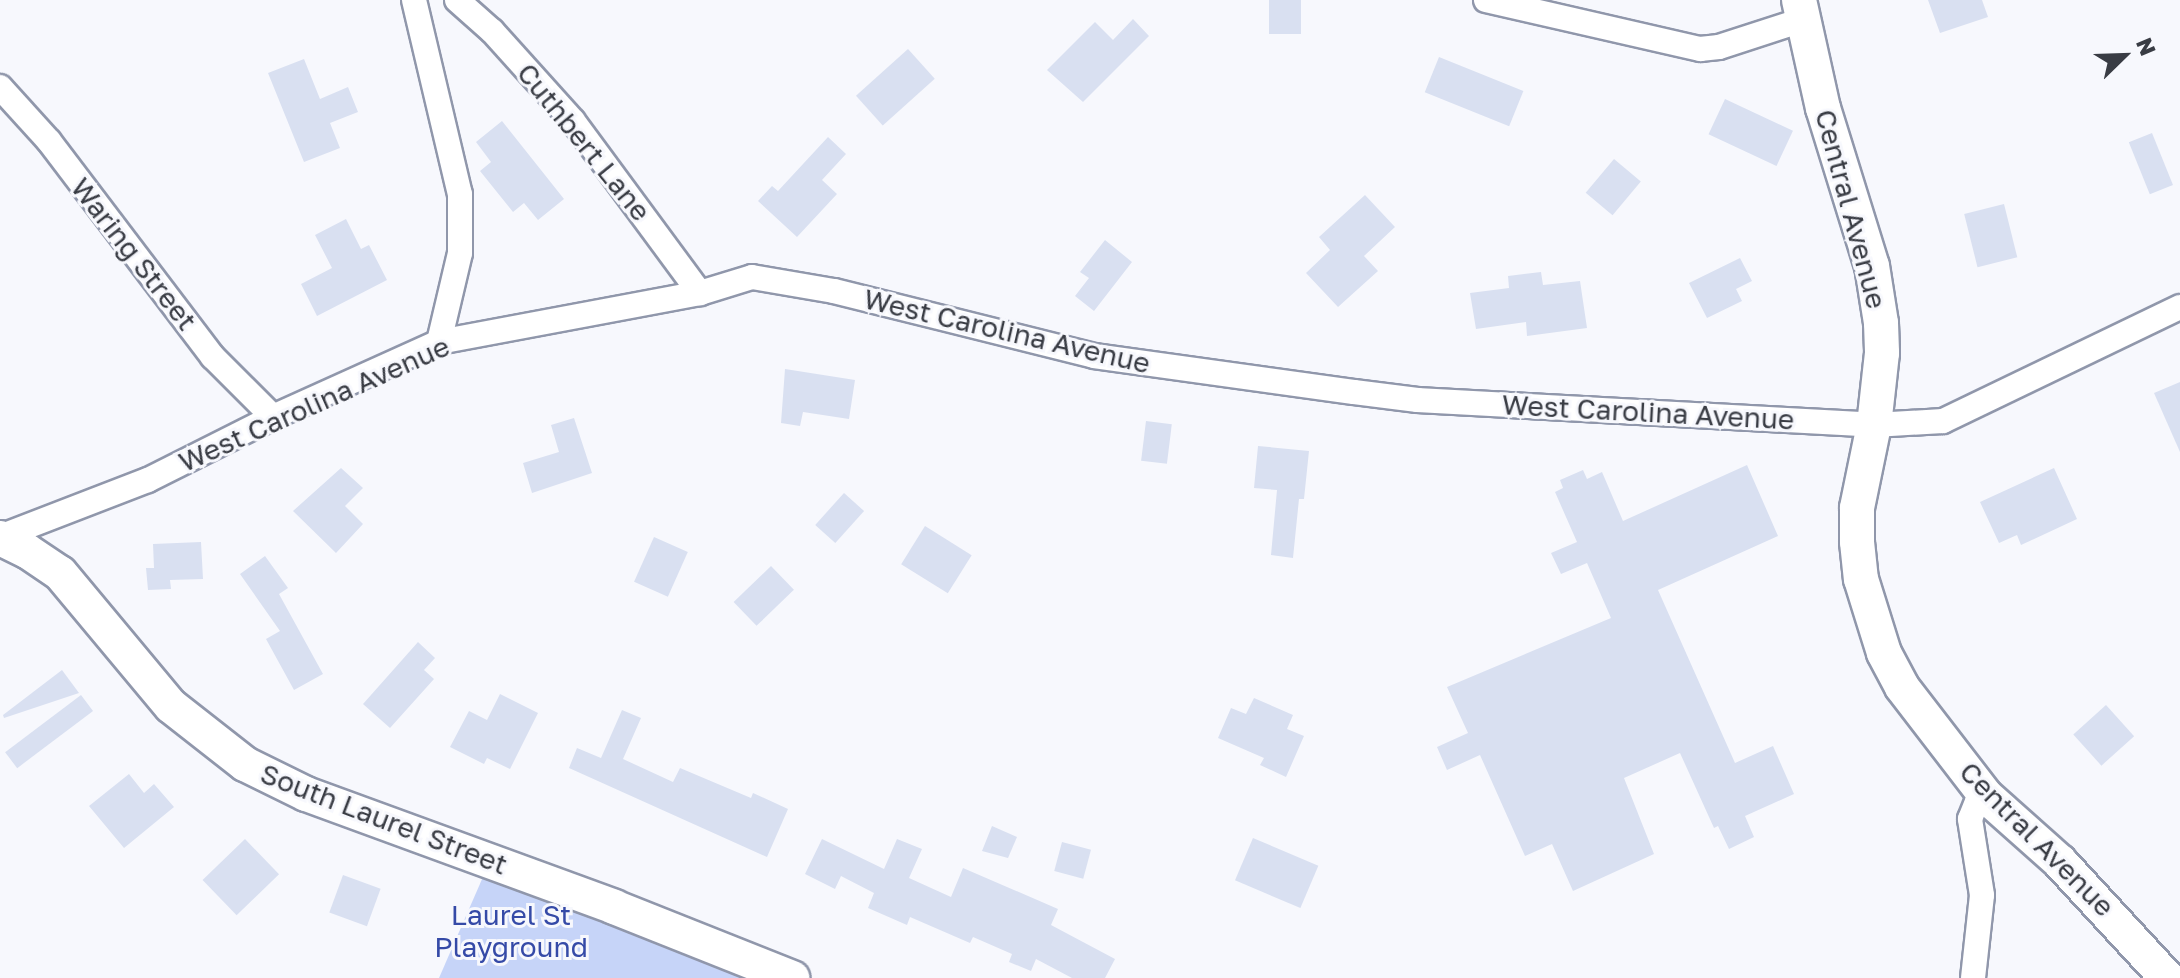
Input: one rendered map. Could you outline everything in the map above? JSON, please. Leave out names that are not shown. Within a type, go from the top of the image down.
[{"type":"street","points":[[414,0],[460,194],[460,253],[439,342]]},
{"type":"street","name":"Cuthbert Lane","points":[[457,0],[492,31],[573,121],[700,293]]},
{"type":"street","points":[[1486,0],[1700,49],[1719,47],[1800,10]]},
{"type":"street","name":"Central Avenue","points":[[1800,10],[1823,108],[1872,266],[1882,353],[1874,425],[1857,508],[1861,579],[1871,617],[1902,687],[1986,796],[2071,872],[2167,978]]},
{"type":"street","name":"Waring Street","points":[[0,87],[49,141],[213,357],[273,417]]},
{"type":"street","name":"West Carolina Avenue","points":[[0,538],[148,480],[273,417],[439,342],[700,293],[752,277],[834,291],[1094,356],[1417,400],[1874,425],[1943,421],[2180,307]]},
{"type":"street","name":"South Laurel Street","points":[[0,538],[60,573],[171,706],[245,764],[306,794],[614,907],[792,978]]},
{"type":"street","points":[[1973,978],[1982,895],[1970,819],[1977,802],[1986,796]]},
{"type":"green space","name":"Laurel St Playground","points":[[486,870],[756,978],[439,978]]},
{"type":"building","points":[[1269,0],[1301,0],[1301,34],[1269,34]]},
{"type":"building","points":[[1928,0],[1982,0],[1988,17],[1940,33]]},
{"type":"building","points":[[1133,19],[1149,36],[1083,102],[1047,70],[1095,22],[1113,40]]},
{"type":"building","points":[[908,49],[935,79],[883,126],[856,96]]},
{"type":"building","points":[[1439,57],[1523,91],[1509,126],[1425,92]]},
{"type":"building","points":[[304,59],[320,99],[348,87],[358,112],[330,123],[340,148],[304,162],[268,73]]},
{"type":"building","points":[[1725,99],[1793,131],[1776,166],[1709,134]]},
{"type":"building","points":[[502,121],[564,199],[538,220],[524,203],[513,212],[480,171],[491,162],[476,142]]},
{"type":"building","points":[[2152,133],[2173,185],[2150,194],[2129,142]]},
{"type":"building","points":[[828,137],[846,154],[822,180],[837,194],[797,237],[758,201],[772,186],[778,191]]},
{"type":"building","points":[[1614,159],[1641,181],[1613,215],[1586,193]]},
{"type":"building","points":[[1365,195],[1395,227],[1364,256],[1378,271],[1338,307],[1306,273],[1330,250],[1319,237]]},
{"type":"building","points":[[2004,204],[2017,257],[1978,267],[1964,214]]},
{"type":"building","points":[[346,219],[361,249],[369,245],[387,280],[317,316],[301,284],[332,268],[315,235]]},
{"type":"building","points":[[1105,240],[1132,262],[1094,311],[1075,296],[1089,278],[1080,272]]},
{"type":"building","points":[[1740,258],[1752,281],[1736,289],[1742,301],[1707,318],[1689,283]]},
{"type":"building","points":[[1541,272],[1543,285],[1580,281],[1587,328],[1527,336],[1526,322],[1476,329],[1470,293],[1509,288],[1508,276]]},
{"type":"building","points":[[785,369],[855,380],[849,419],[803,412],[800,426],[781,423]]},
{"type":"building","points":[[2180,382],[2180,452],[2154,393]]},
{"type":"building","points":[[574,418],[592,473],[532,493],[523,463],[559,452],[551,425]]},
{"type":"building","points":[[1146,421],[1172,424],[1167,464],[1141,461]]},
{"type":"building","points":[[1258,446],[1309,451],[1304,499],[1299,499],[1293,558],[1271,555],[1277,490],[1254,488]]},
{"type":"building","points":[[1747,465],[1778,536],[1658,590],[1735,763],[1773,746],[1794,794],[1745,816],[1754,837],[1729,849],[1718,826],[1714,828],[1680,753],[1624,778],[1654,854],[1573,891],[1552,844],[1525,856],[1480,755],[1447,770],[1437,747],[1468,733],[1447,687],[1611,618],[1587,563],[1561,574],[1551,553],[1577,542],[1555,492],[1563,488],[1560,480],[1583,470],[1587,479],[1602,472],[1623,521]]},
{"type":"building","points":[[341,468],[363,488],[345,506],[363,524],[336,553],[293,511]]},
{"type":"building","points":[[2054,468],[2077,519],[2021,545],[2017,535],[1999,543],[1980,502]]},
{"type":"building","points":[[844,493],[864,511],[835,543],[815,525]]},
{"type":"building","points":[[925,526],[972,555],[948,593],[901,564]]},
{"type":"building","points":[[654,537],[688,552],[668,597],[634,582]]},
{"type":"building","points":[[201,542],[203,579],[170,580],[171,589],[148,590],[146,568],[154,568],[153,544]]},
{"type":"building","points":[[265,556],[288,588],[279,594],[323,674],[294,690],[266,639],[280,631],[240,574]]},
{"type":"building","points":[[771,566],[794,590],[757,626],[734,602]]},
{"type":"building","points":[[418,642],[435,658],[424,670],[434,679],[390,728],[363,704]]},
{"type":"building","points":[[62,670],[79,693],[4,718],[3,715]]},
{"type":"building","points":[[500,694],[538,713],[510,769],[487,758],[484,764],[450,747],[469,711],[487,720]]},
{"type":"building","points":[[81,695],[93,711],[17,768],[5,752]]},
{"type":"building","points":[[1254,698],[1293,715],[1287,729],[1304,736],[1286,777],[1260,765],[1264,758],[1218,738],[1231,708],[1246,714]]},
{"type":"building","points":[[2106,705],[2134,736],[2101,766],[2073,734]]},
{"type":"building","points":[[622,710],[641,718],[623,759],[673,782],[680,768],[751,798],[753,793],[788,809],[767,857],[569,768],[577,748],[601,758]]},
{"type":"building","points":[[129,774],[144,793],[154,784],[174,807],[124,848],[89,806]]},
{"type":"building","points":[[992,826],[1017,837],[1008,858],[982,851]]},
{"type":"building","points":[[1253,838],[1318,866],[1300,908],[1235,880]]},
{"type":"building","points":[[245,839],[279,874],[237,915],[203,880]]},
{"type":"building","points":[[822,839],[884,869],[897,839],[922,849],[909,878],[951,897],[963,868],[1058,909],[1051,925],[1115,959],[1105,978],[1072,978],[1036,959],[1031,971],[1009,962],[1012,954],[973,937],[970,943],[910,917],[907,925],[868,908],[874,893],[841,876],[835,889],[805,874]]},
{"type":"building","points":[[1062,842],[1091,850],[1083,879],[1054,871]]},
{"type":"building","points":[[343,875],[381,889],[367,926],[329,913]]}]
